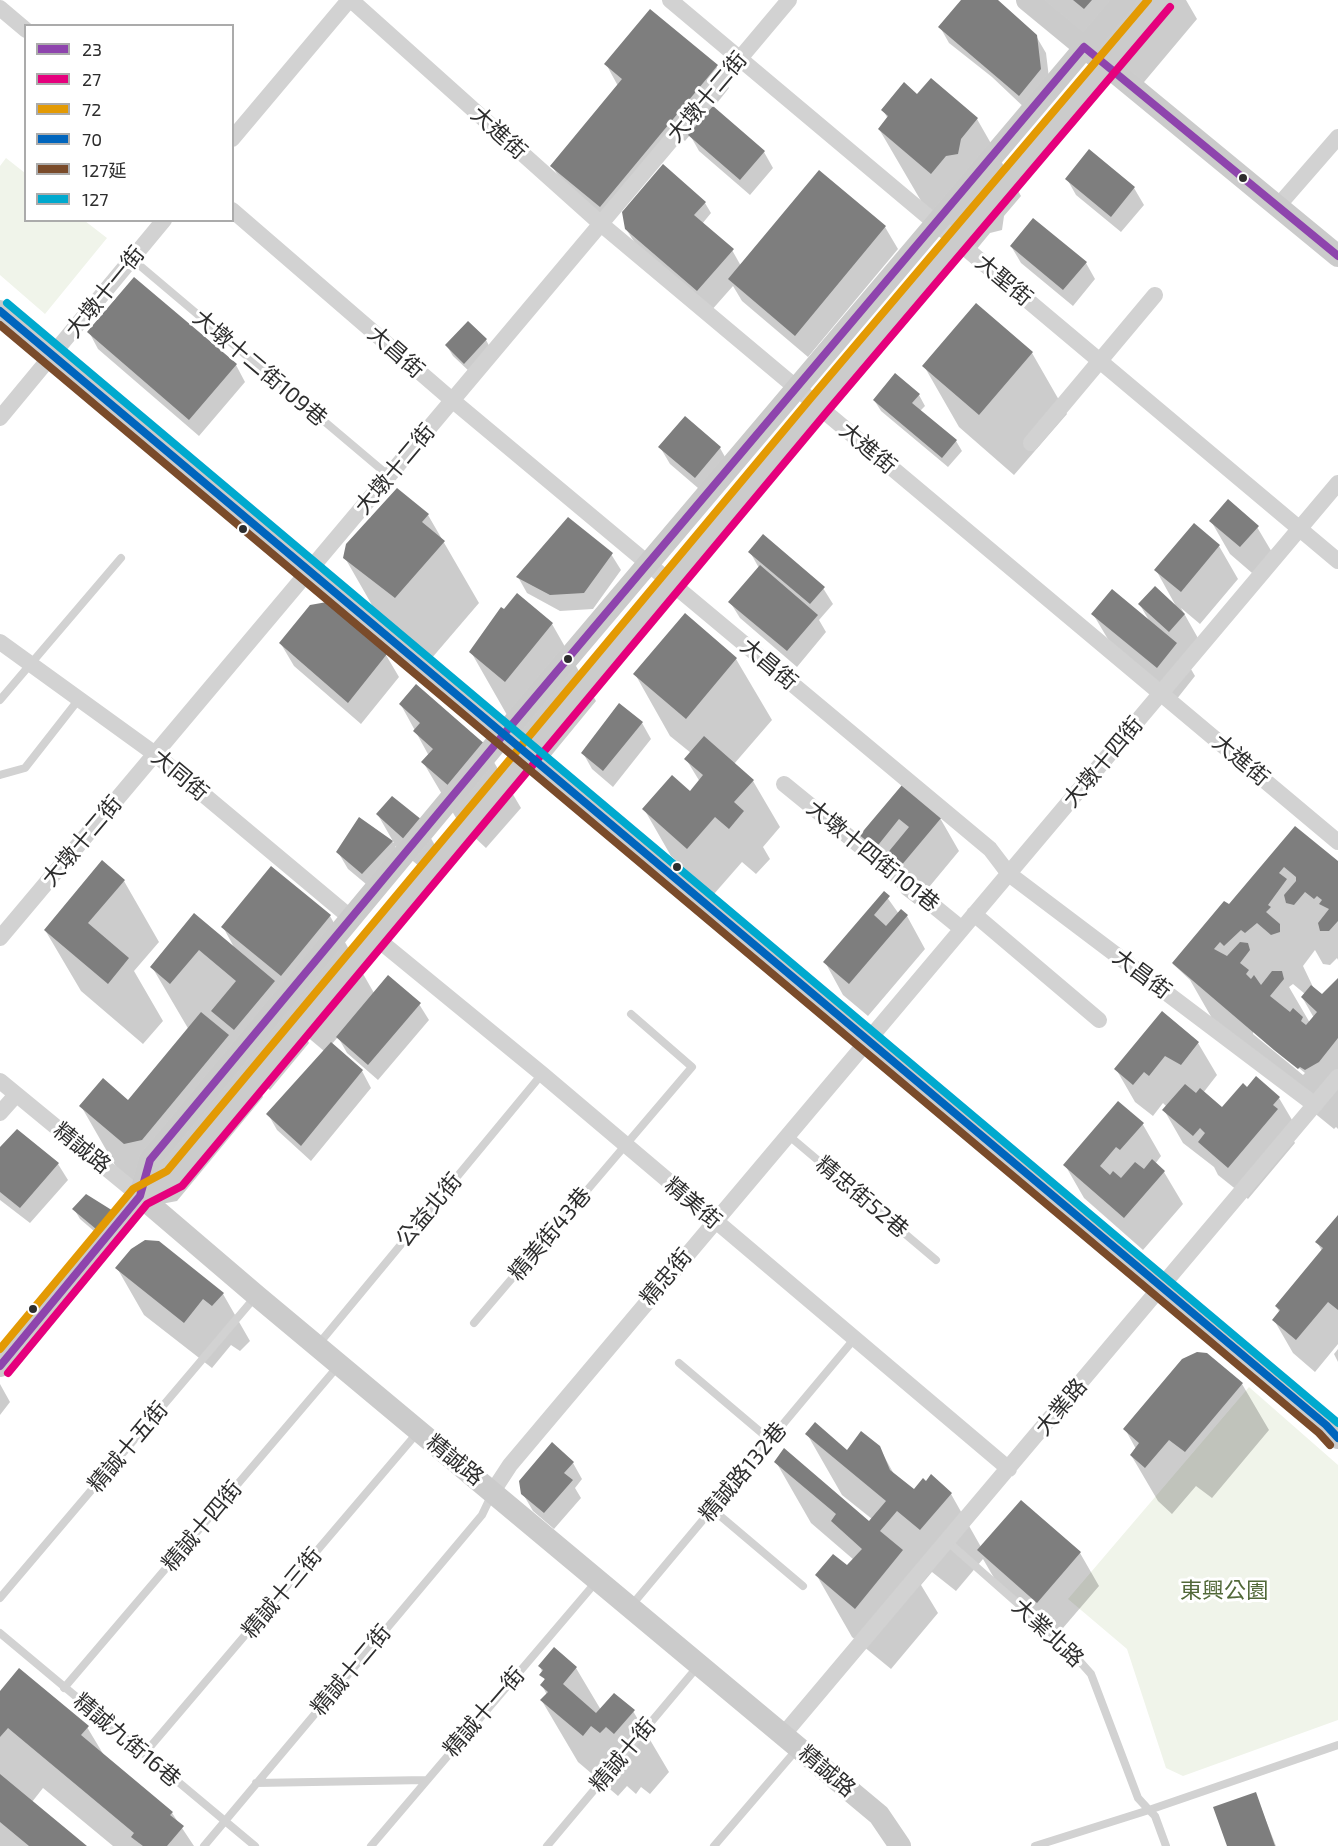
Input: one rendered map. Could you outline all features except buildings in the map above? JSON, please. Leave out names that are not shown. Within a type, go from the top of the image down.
[{"type":"main road","points":[[1027,0],[1338,256]]},
{"type":"main road","points":[[0,1366],[140,1196],[150,1160],[504,734],[650,565],[1125,0]]},
{"type":"main road","points":[[140,1196],[174,1179],[818,406],[1162,0]]},
{"type":"main road","points":[[0,311],[1162,1287],[1338,1438]]},
{"type":"main road","points":[[351,918],[376,938]]},
{"type":"main road","name":"精誠路","points":[[140,1196],[256,1296],[493,1491],[879,1815],[900,1846]]},
{"type":"street","points":[[234,137],[350,0]]},
{"type":"street","name":"大進街","points":[[350,0],[601,224],[1338,842]]},
{"type":"street","name":"大聖街","points":[[670,0],[1338,561]]},
{"type":"street","name":"大墩十二街","points":[[0,938],[789,0]]},
{"type":"street","points":[[0,8],[24,28]]},
{"type":"street","points":[[1278,206],[1338,137]]},
{"type":"street","name":"大昌街","points":[[234,212],[452,400],[990,849],[1010,874],[1315,1105]]},
{"type":"street","name":"大墩十一街","points":[[0,418],[162,222]]},
{"type":"street","points":[[1031,443],[1155,295]]},
{"type":"street","name":"大墩十四街","points":[[868,1041],[1338,483]]},
{"type":"street","name":"大同街","points":[[0,642],[155,754],[351,918]]},
{"type":"street","name":"大墩十四街101巷","points":[[784,784],[962,928]]},
{"type":"street","points":[[974,914],[1099,1020]]},
{"type":"street","name":"精美街","points":[[376,938],[542,1074],[1009,1469]]},
{"type":"street","name":"精忠街","points":[[493,1491],[510,1465],[714,1220],[868,1041]]},
{"type":"street","name":"大業路","points":[[791,1741],[948,1542],[1338,1077]]},
{"type":"street","name":"精誠路","points":[[0,1081],[140,1196]]},
{"type":"street","points":[[0,1113],[16,1095]]},
{"type":"lane","name":"大墩十二街109巷","points":[[132,259],[389,476]]},
{"type":"lane","points":[[0,700],[121,558]]},
{"type":"lane","points":[[0,775],[25,768],[79,699]]},
{"type":"lane","name":"精美街43巷","points":[[474,1323],[692,1067],[631,1014]]},
{"type":"lane","name":"公益北街","points":[[317,1346],[542,1074]]},
{"type":"lane","name":"精忠街52巷","points":[[787,1134],[936,1260]]},
{"type":"lane","name":"精誠十五街","points":[[0,1598],[256,1296]]},
{"type":"lane","name":"精誠路132巷","points":[[631,1606],[855,1338]]},
{"type":"lane","points":[[679,1363],[770,1440]]},
{"type":"lane","name":"精誠十四街","points":[[64,1688],[339,1364]]},
{"type":"lane","name":"精誠十三街","points":[[144,1754],[419,1431]]},
{"type":"lane","name":"精誠十二街","points":[[204,1846],[482,1515],[493,1491]]},
{"type":"lane","points":[[712,1509],[803,1586]]},
{"type":"lane","name":"大業北路","points":[[948,1542],[1066,1646],[1091,1674],[1138,1798],[1155,1816],[1166,1846]]},
{"type":"lane","name":"精誠十一街","points":[[371,1846],[598,1579]]},
{"type":"lane","name":"精誠九街16巷","points":[[0,1634],[255,1846]]},
{"type":"lane","name":"精誠十街","points":[[547,1846],[699,1665]]},
{"type":"lane","points":[[714,1846],[791,1741]]},
{"type":"lane","points":[[1035,1846],[1149,1810],[1338,1745]]},
{"type":"lane","points":[[256,1783],[426,1780]]},
{"type":"green space","points":[[6,158],[24,172],[24,222],[86,222],[107,238],[45,314],[0,275],[0,166]]},
{"type":"green space","name":"東興公園","points":[[1249,1387],[1338,1465],[1338,1720],[1183,1776],[1166,1768],[1127,1649],[1068,1599]]},
{"type":"transit line","name":"72","points":[[0,1349],[133,1189],[167,1171],[810,399],[1148,0]]},
{"type":"transit line","name":"27","points":[[8,1373],[147,1204],[182,1186],[826,413],[1170,7]]},
{"type":"transit line","name":"23","points":[[1084,47],[1338,256]]},
{"type":"transit line","name":"23","points":[[0,1366],[140,1196],[150,1160],[504,734],[1084,47]]},
{"type":"transit line","name":"127","points":[[7,303],[1338,1423]]},
{"type":"transit line","name":"70","points":[[0,311],[1326,1425],[1338,1438]]},
{"type":"transit line","name":"127延","points":[[0,325],[1319,1433],[1330,1445]]}]
